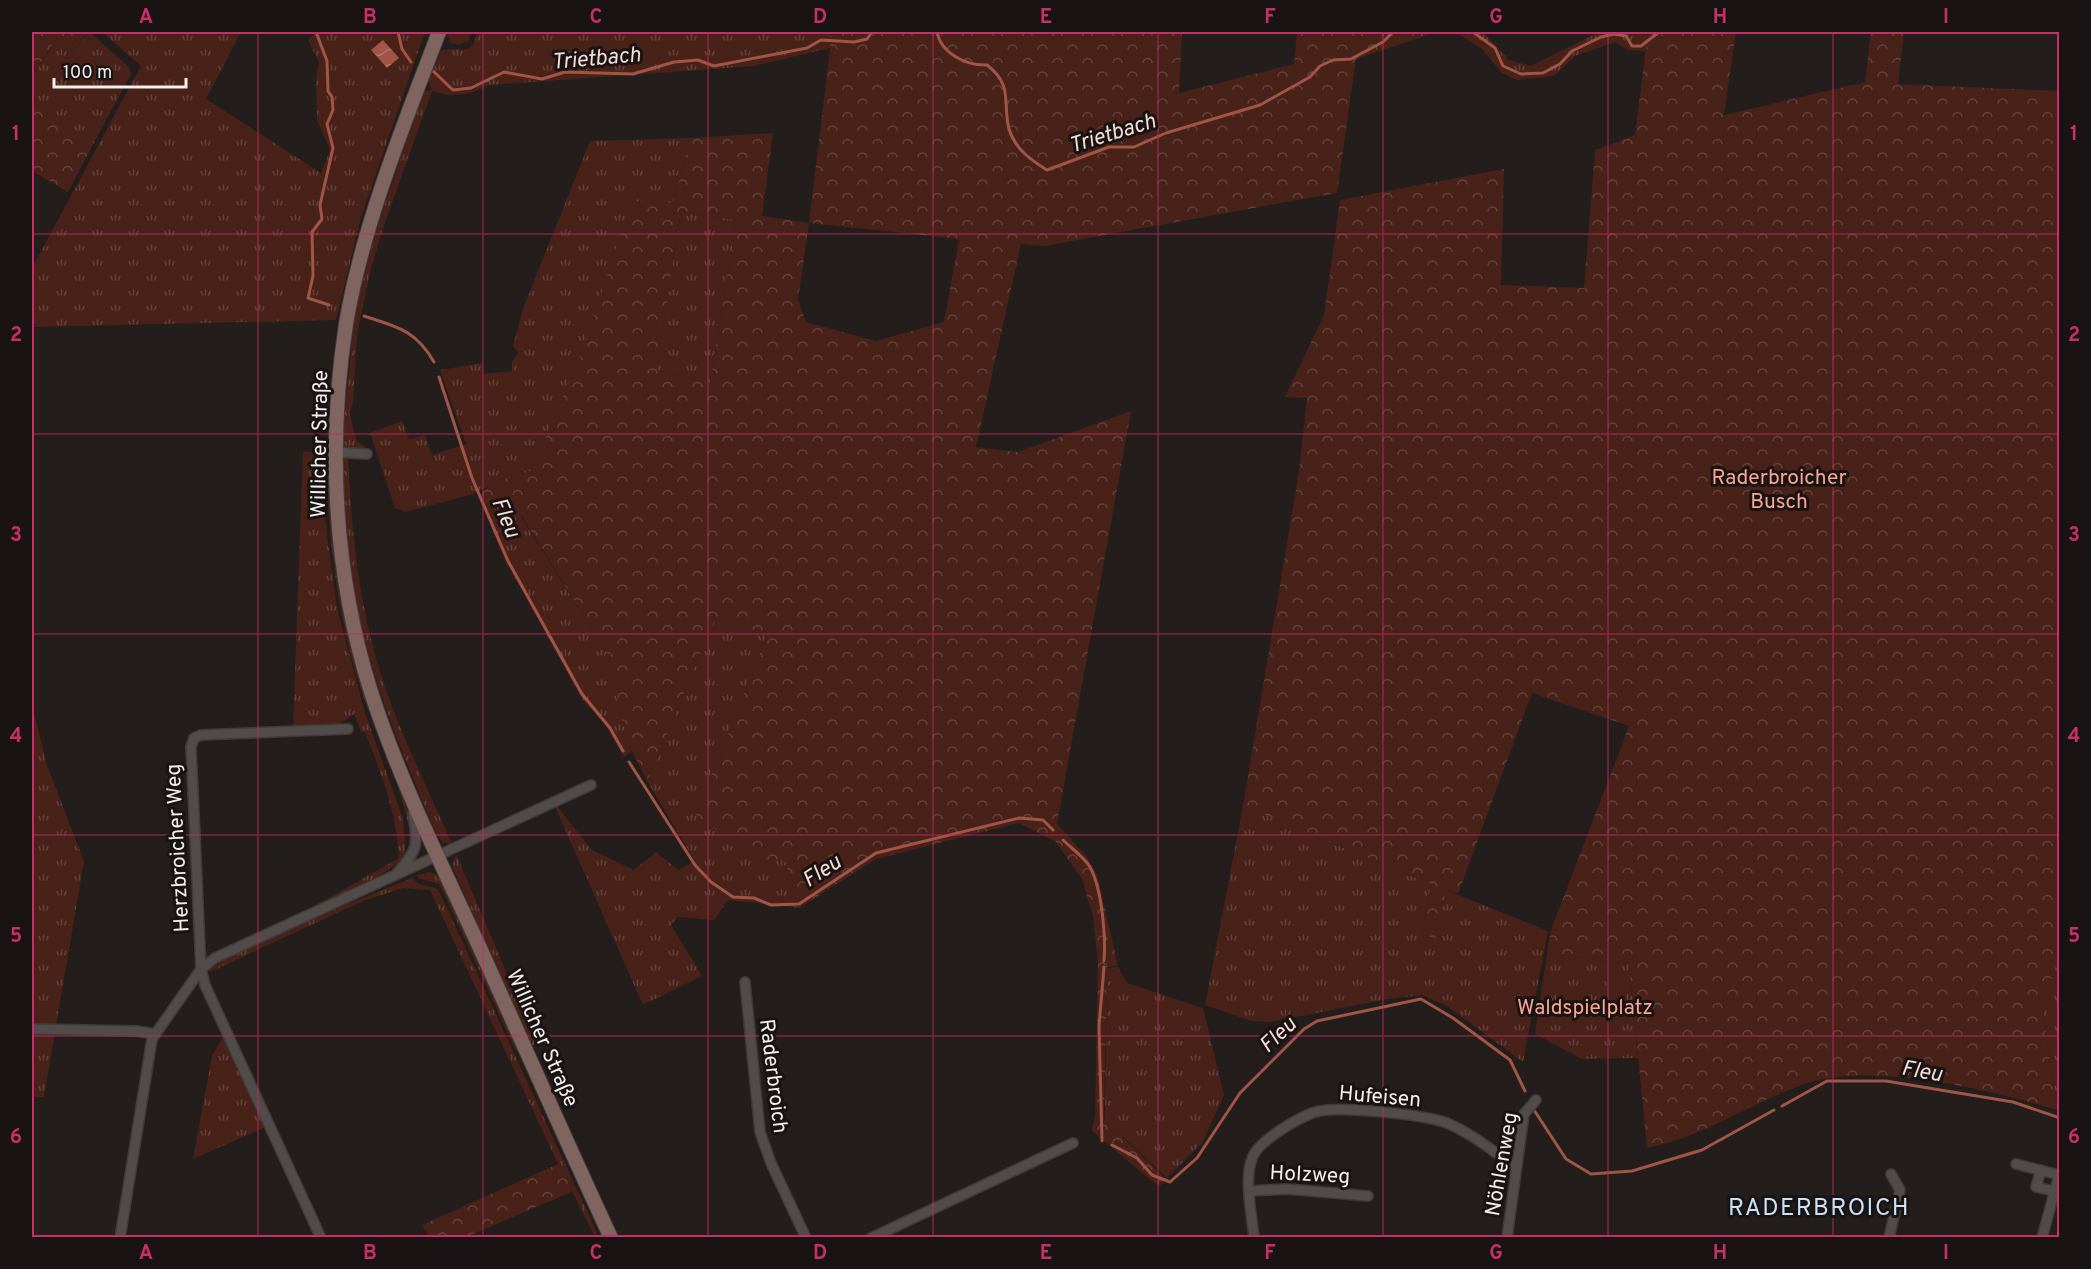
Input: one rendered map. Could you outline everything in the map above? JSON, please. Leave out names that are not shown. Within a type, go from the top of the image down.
[{"type":"main road","name":"Willicher Straße","points":[[439,32],[379,198],[357,273],[340,369],[336,452],[340,538],[353,622],[372,694],[410,793],[611,1238]]},
{"type":"street","points":[[336,452],[367,454]]},
{"type":"street","name":"Herzbroicher Weg","points":[[321,1238],[201,969],[192,740],[201,735],[348,729]]},
{"type":"street","points":[[120,1238],[154,1034],[201,969],[215,958],[591,785]]},
{"type":"street","points":[[393,877],[412,856],[417,845],[410,793]]},
{"type":"street","name":"Raderbroich","points":[[745,982],[760,1132],[768,1156],[806,1238]]},
{"type":"street","points":[[32,1029],[137,1031],[154,1034]]},
{"type":"street","name":"Nöhlenweg","points":[[1507,1238],[1524,1114],[1536,1101]]},
{"type":"street","name":"Hufeisen","points":[[1254,1238],[1251,1164],[1258,1148],[1305,1116],[1324,1110],[1438,1120],[1454,1127],[1516,1167]]},
{"type":"street","points":[[871,1238],[1073,1143]]},
{"type":"street","points":[[2016,1164],[2059,1175],[2042,1238]]},
{"type":"street","points":[[2041,1170],[2036,1186],[2054,1191]]},
{"type":"street","points":[[1889,1238],[1900,1190],[1891,1174]]},
{"type":"street","name":"Holzweg","points":[[1251,1191],[1287,1189],[1368,1196]]},
{"type":"green space","points":[[32,32],[88,32],[71,55],[54,43],[32,76]]},
{"type":"green space","points":[[89,32],[129,67],[131,74],[91,148],[32,102],[32,76],[55,43],[71,55]]},
{"type":"green space","points":[[102,32],[241,32],[206,99],[321,173],[330,150],[317,120],[316,78],[319,62],[308,40],[317,32],[425,32],[361,217],[336,320],[32,327],[32,268],[141,66]]},
{"type":"green space","points":[[446,32],[472,32],[468,41],[458,45],[450,42]]},
{"type":"green space","points":[[477,32],[832,32],[830,48],[754,66],[490,85],[455,95],[432,91],[384,225],[371,269],[357,334],[353,404],[349,412],[357,442],[365,446],[363,450],[343,448],[341,445],[356,305],[379,221],[418,108],[425,91],[432,90],[428,81],[441,51],[472,46]]},
{"type":"green space","points":[[832,32],[1182,32],[1179,93],[1294,64],[1297,32],[1437,32],[1356,59],[1337,193],[1044,246],[1021,244],[976,447],[1018,452],[1131,411],[1057,824],[1086,856],[1097,874],[1118,966],[1107,967],[1104,1119],[1166,1179],[1159,1187],[1092,1131],[1095,1115],[1098,964],[1093,916],[1082,879],[1056,842],[1019,823],[876,859],[799,908],[785,860],[763,862],[696,816],[767,636],[715,619],[647,781],[627,741],[608,655],[521,515],[492,529],[479,498],[494,483],[531,471],[582,353],[631,201],[673,203],[691,138],[773,133],[762,216],[809,223]],"holes":[[[681,212],[737,220],[710,383],[656,370]],[[809,223],[959,239],[944,322],[876,341],[806,322],[798,300]]]},
{"type":"green space","points":[[1444,32],[1483,32],[1509,60],[1531,66],[1599,32],[1648,32],[1645,51],[1628,50],[1615,42],[1575,56],[1554,76],[1517,80],[1502,73],[1482,49],[1460,35]]},
{"type":"green space","name":"Raderbroicher Busch","points":[[1648,32],[1736,32],[1724,115],[1865,82],[1871,32],[1904,32],[1898,84],[2059,91],[2060,955],[2042,1005],[2057,1110],[1999,1094],[1932,1081],[1899,1077],[1835,1077],[1808,1083],[1689,1136],[1647,1148],[1629,964],[1547,953],[1551,930],[1629,726],[1532,693],[1458,894],[1446,890],[1436,938],[1422,935],[1431,884],[1243,806],[1299,471],[1307,398],[1285,397],[1324,315],[1340,200],[1504,169],[1501,285],[1584,288],[1595,150],[1635,135]]},
{"type":"green space","points":[[32,102],[91,148],[68,192],[32,171]]},
{"type":"green space","points":[[691,138],[673,203],[582,353],[531,471],[498,482],[473,494],[406,512],[395,508],[370,433],[402,421],[409,439],[425,435],[432,455],[466,444],[440,370],[482,363],[483,374],[512,371],[512,362],[519,352],[513,346],[523,309],[590,141]]},
{"type":"green space","points":[[681,212],[737,220],[710,383],[656,370]]},
{"type":"green space","points":[[303,451],[324,454],[325,519],[337,608],[365,713],[403,819],[406,858],[368,883],[220,952],[217,951],[318,904],[399,858],[395,825],[387,794],[365,732],[361,732],[354,714],[337,726],[293,728]]},
{"type":"green space","points":[[348,456],[356,556],[375,654],[400,727],[452,844],[442,842],[437,835],[398,742],[368,652],[357,607],[343,511],[342,459]]},
{"type":"green space","points":[[327,458],[330,460],[330,478],[384,749],[403,796],[410,822],[413,838],[409,852],[409,829],[405,809],[356,674],[343,621],[331,540]]},
{"type":"green space","points":[[520,515],[608,655],[631,752],[624,757],[604,723],[582,699],[506,562],[492,529]]},
{"type":"green space","points":[[715,619],[767,636],[696,816],[785,859],[799,908],[728,900],[714,920],[678,917],[671,925],[702,976],[643,1005],[552,800],[592,850],[634,870],[656,852],[678,870],[695,861],[647,781]]},
{"type":"green space","points":[[32,705],[47,765],[84,861],[44,1097],[32,1097]]},
{"type":"green space","points":[[1243,806],[1431,884],[1422,935],[1436,937],[1446,890],[1548,931],[1523,1062],[1447,1006],[1422,995],[1388,999],[1270,1022],[1251,1021],[1205,1005]]},
{"type":"green space","points":[[456,854],[537,1044],[531,1046],[452,866]]},
{"type":"green space","points":[[430,872],[439,876],[519,1050],[516,1051],[441,887],[439,884],[418,878],[417,875]]},
{"type":"green space","points":[[412,878],[419,884],[438,889],[599,1237],[595,1237],[558,1164],[430,890],[403,888],[363,901],[210,972],[209,970],[230,956]]},
{"type":"green space","name":"Waldspielplatz","points":[[1547,953],[1629,964],[1638,1058],[1582,1059],[1535,1034]]},
{"type":"green space","points":[[2059,955],[2059,1111],[2057,1110],[2042,1005]]},
{"type":"green space","points":[[1118,967],[1127,983],[1203,1008],[1224,1095],[1203,1142],[1167,1178],[1105,1120],[1107,968]]},
{"type":"green space","points":[[1623,974],[1627,1026],[1610,1027],[1606,975]]},
{"type":"green space","points":[[225,1033],[268,1126],[193,1159],[212,1056]]},
{"type":"green space","points":[[558,1164],[574,1191],[466,1237],[429,1237],[422,1225]]},
{"type":"water","points":[[383,40],[399,58],[387,68],[371,50]]},
{"type":"waterway","name":"Fleu","points":[[316,32],[327,61],[328,91],[332,97],[333,110],[327,124],[333,148],[320,205],[322,219],[312,232],[313,276],[308,298],[329,305]]},
{"type":"waterway","name":"Trietbach","points":[[398,32],[402,49],[411,62]]},
{"type":"waterway","name":"Trietbach","points":[[433,71],[453,90],[471,88],[504,72],[542,79],[565,72],[633,74],[674,62],[698,60],[714,66],[807,48],[821,40],[854,42],[867,39],[872,32]]},
{"type":"waterway","name":"Trietbach","points":[[937,32],[939,39],[949,52],[963,61],[987,65],[1001,80],[1006,95],[1009,129],[1015,142],[1024,153],[1047,170],[1109,147],[1134,147],[1166,133],[1260,105],[1310,77],[1320,66],[1333,60],[1351,59],[1383,42],[1393,32]]},
{"type":"waterway","name":"Trietbach","points":[[1473,32],[1495,48],[1503,66],[1521,74],[1543,73],[1560,64],[1572,51],[1601,37],[1614,34],[1626,36],[1632,46],[1641,46],[1659,32]]},
{"type":"waterway","name":"Fleu","points":[[364,316],[396,327],[413,336],[434,362]]},
{"type":"waterway","name":"Fleu","points":[[439,377],[472,478],[508,561],[582,694],[610,728],[623,751]]},
{"type":"waterway","name":"Fleu","points":[[629,762],[695,865],[711,882],[733,897],[754,898],[771,905],[799,904],[876,853],[1019,818],[1043,820],[1053,830]]},
{"type":"waterway","name":"Fleu","points":[[1063,840],[1084,860],[1094,876],[1102,913],[1104,961]]},
{"type":"waterway","name":"Fleu","points":[[1102,1141],[1099,1026],[1104,967]]},
{"type":"waterway","name":"Fleu","points":[[1112,1145],[1137,1158],[1152,1175],[1170,1182],[1197,1158],[1240,1093],[1304,1029],[1317,1021],[1421,999],[1453,1018],[1510,1060],[1525,1091]]},
{"type":"waterway","name":"Fleu","points":[[1782,1106],[1827,1081],[1886,1081],[2013,1102],[2060,1118]]},
{"type":"waterway","name":"Fleu","points":[[1534,1110],[1566,1159],[1591,1174],[1632,1171],[1702,1150],[1774,1110]]},
{"type":"district","name":"RADERBROICH","points":[[1819,1207]]}]
